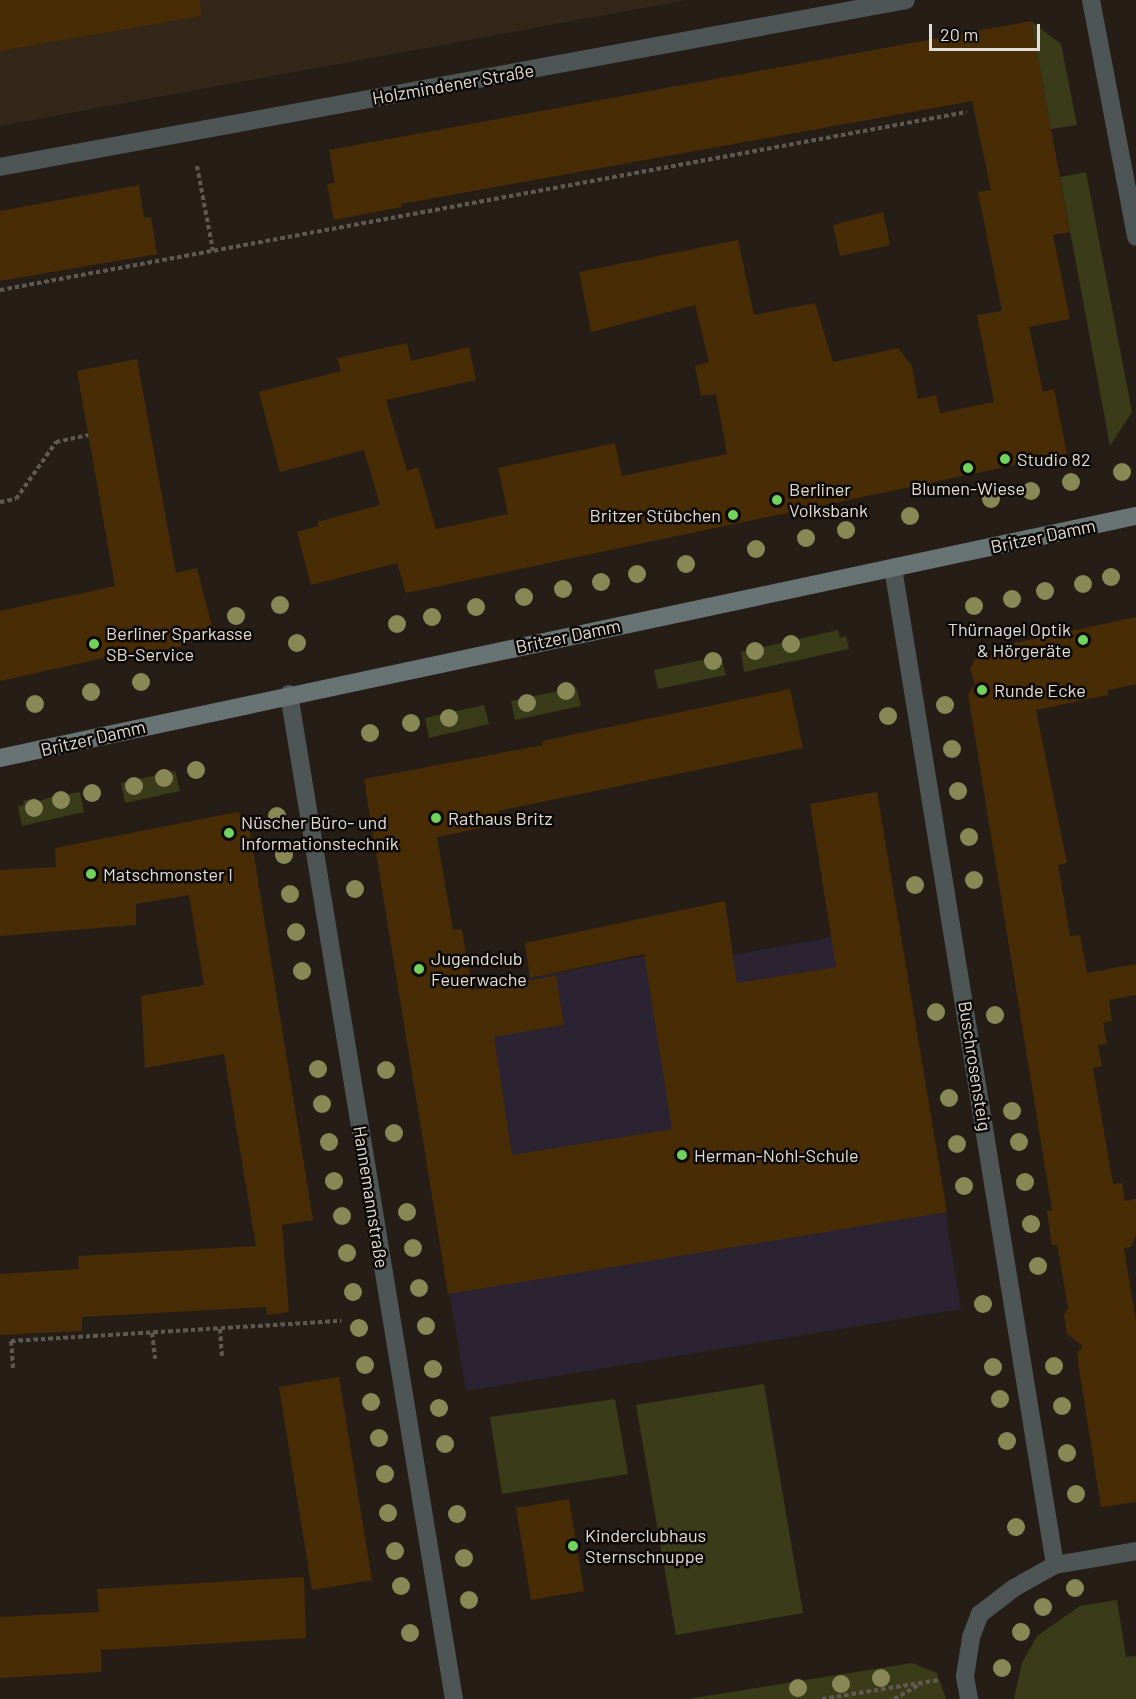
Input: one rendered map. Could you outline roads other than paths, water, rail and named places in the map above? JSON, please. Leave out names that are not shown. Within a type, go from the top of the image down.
[{"type":"main road","name":"Britzer Damm","points":[[0,758],[289,694],[1136,516]]},
{"type":"street","name":"Holzmindener Straße","points":[[0,167],[906,0]]},
{"type":"street","points":[[1092,0],[1136,237]]},
{"type":"street","name":"Buschrosensteig","points":[[893,568],[1056,1565]]},
{"type":"street","name":"Hannemannstraße","points":[[289,694],[454,1699]]},
{"type":"street","points":[[969,1699],[965,1676],[971,1637],[980,1614],[1014,1588],[1056,1565],[1136,1551]]},
{"type":"place","name":"Studio 82","points":[[1005,459]]},
{"type":"place","name":"Blumen-Wiese","points":[[968,468]]},
{"type":"place","name":"Berliner Volksbank","points":[[777,500]]},
{"type":"place","name":"Britzer Stübchen","points":[[733,515]]},
{"type":"place","name":"Thürnagel Optik & Hörgeräte","points":[[1083,640]]},
{"type":"place","name":"Berliner Sparkasse SB-Service","points":[[94,644]]},
{"type":"place","name":"Runde Ecke","points":[[982,690]]},
{"type":"place","name":"Rathaus Britz","points":[[436,818]]},
{"type":"place","name":"Nüscher Büro- und Informationstechnik","points":[[229,833]]},
{"type":"place","name":"Matschmonster I","points":[[91,874]]},
{"type":"place","name":"Jugendclub Feuerwache","points":[[419,969]]},
{"type":"place","name":"Herman-Nohl-Schule","points":[[682,1155]]},
{"type":"place","name":"Kinderclubhaus Sternschnuppe","points":[[573,1546]]}]
